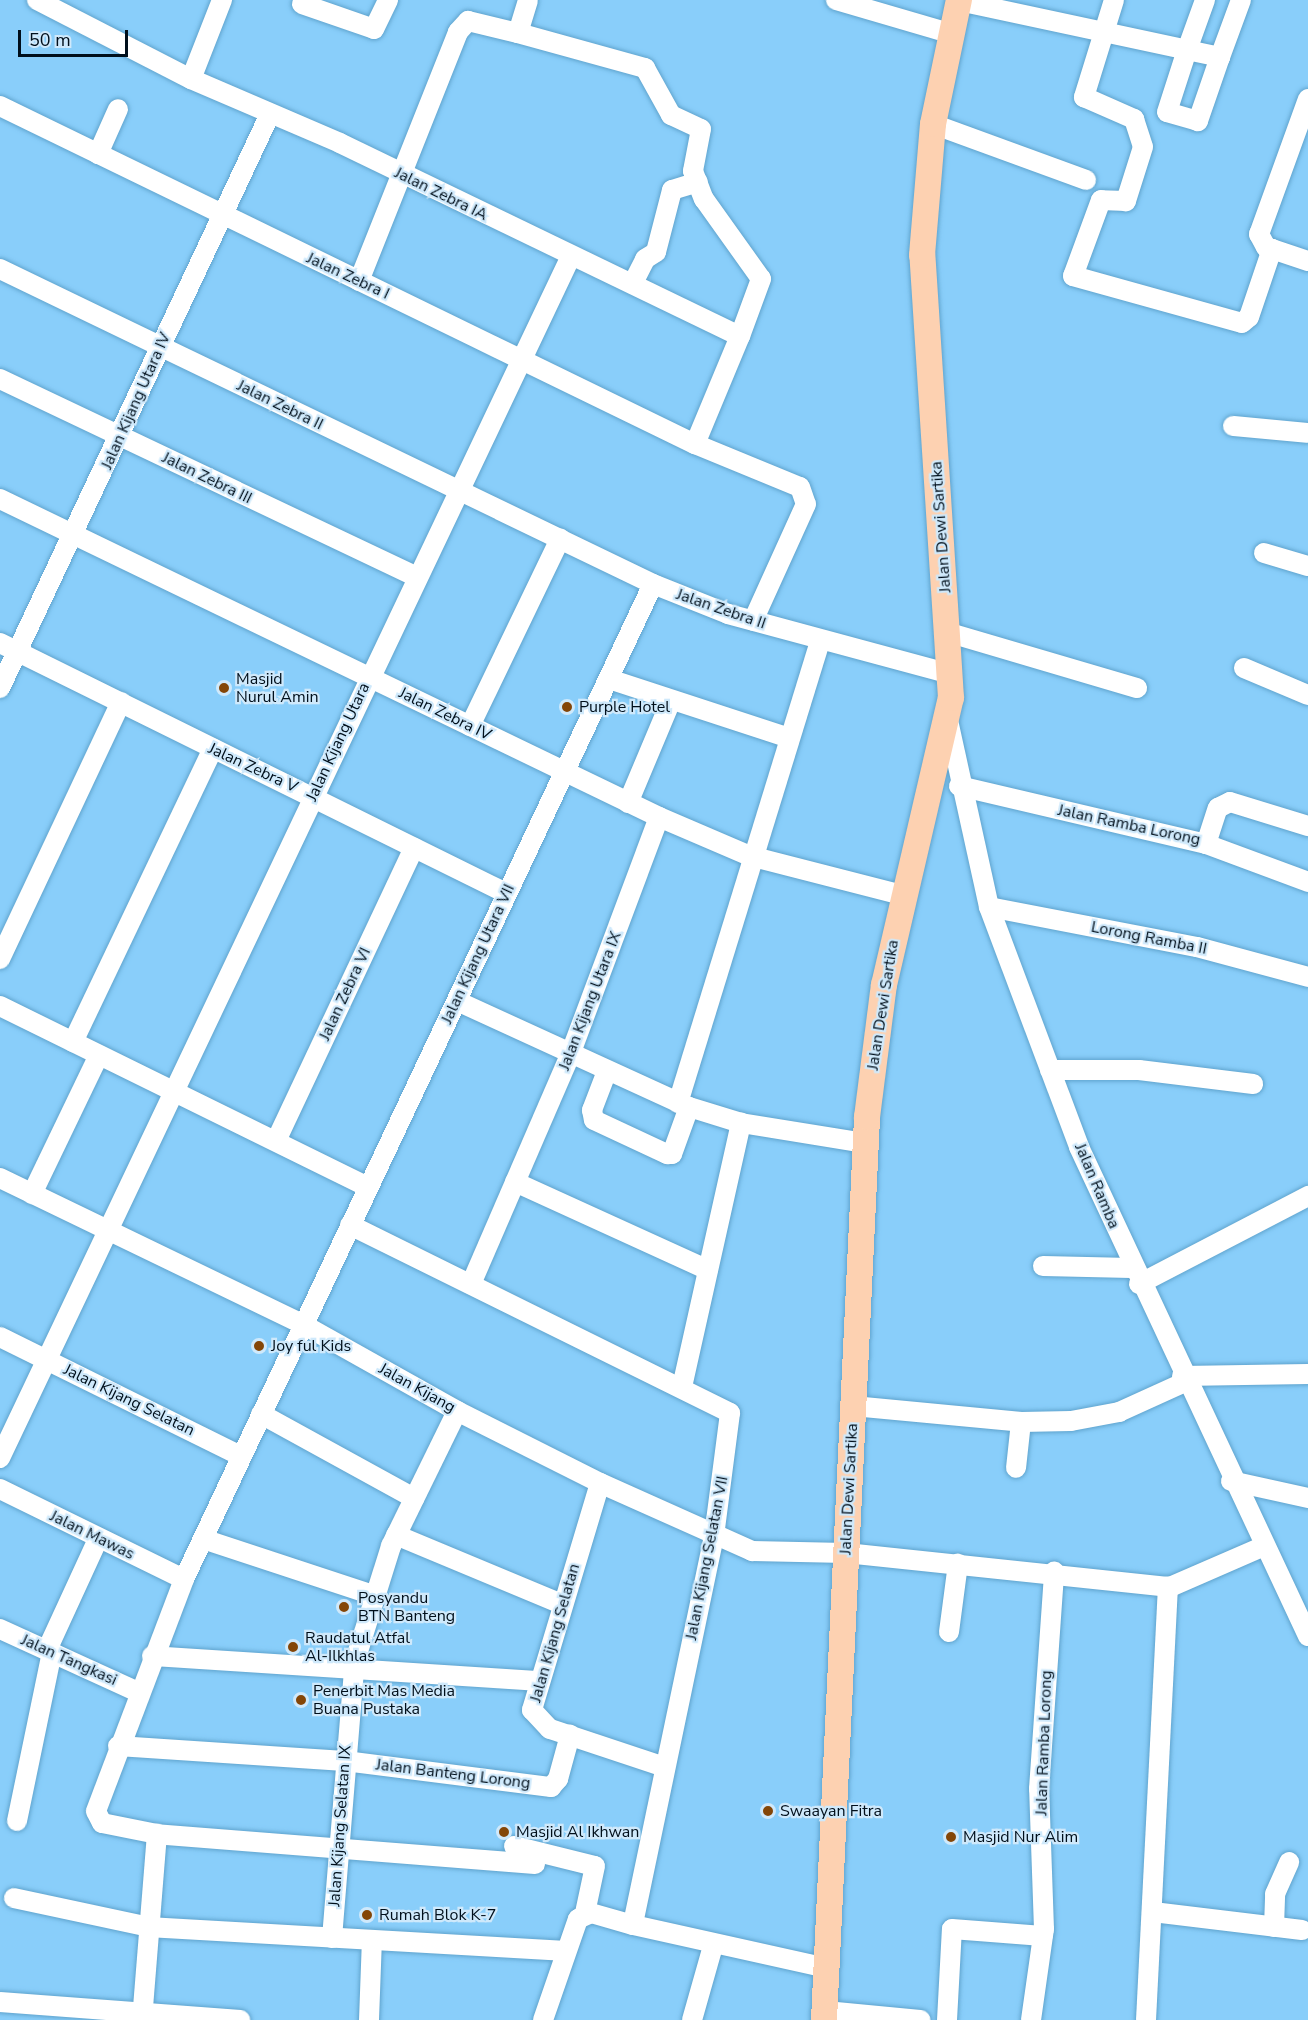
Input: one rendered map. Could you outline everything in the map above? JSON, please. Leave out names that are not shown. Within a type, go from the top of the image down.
[{"type":"main road","name":"Jalan Dewi Sartika","points":[[825,2016],[865,1143],[881,1001],[902,895],[949,713],[950,633],[922,255],[933,124],[950,33],[959,1]]},
{"type":"street","name":"Jalan Zebra IA","points":[[37,0],[190,79],[633,283],[740,336]]},
{"type":"street","points":[[190,79],[222,0]]},
{"type":"street","points":[[302,4],[374,29],[388,0]]},
{"type":"street","points":[[518,33],[528,0]]},
{"type":"street","points":[[836,0],[950,33]]},
{"type":"street","points":[[1114,0],[1084,97],[1134,119],[1143,147],[1126,201],[1101,200],[1073,276],[1242,322],[1249,316],[1267,246]]},
{"type":"street","points":[[1205,0],[1167,112],[1171,117],[1202,119],[1220,57],[1241,0]]},
{"type":"street","points":[[959,1],[1220,57]]},
{"type":"street","points":[[358,281],[458,32],[468,21],[645,68],[671,115],[701,129],[693,171],[760,279],[740,336],[695,444]]},
{"type":"street","points":[[1308,102],[1259,234],[1267,246],[1308,261]]},
{"type":"street","name":"Jalan Zebra I","points":[[0,106],[220,215],[520,357],[695,444],[800,487],[805,494],[806,504],[753,621]]},
{"type":"street","points":[[98,154],[118,109]]},
{"type":"street","name":"Jalan Kijang Utara IV","points":[[0,688],[9,647],[75,535],[220,215],[270,114]]},
{"type":"street","points":[[933,124],[1086,180]]},
{"type":"street","points":[[633,283],[645,259],[656,252],[672,190],[698,182]]},
{"type":"street","name":"Jalan Kijang Utara","points":[[107,1229],[456,489],[571,256]]},
{"type":"street","name":"Jalan Zebra II","points":[[0,269],[653,584],[753,621],[820,641],[951,674]]},
{"type":"street","name":"Jalan Zebra III","points":[[0,379],[415,576]]},
{"type":"street","points":[[1233,426],[1308,433]]},
{"type":"street","name":"Jalan Zebra IV","points":[[0,499],[659,817],[750,856],[902,895]]},
{"type":"street","points":[[470,726],[560,539]]},
{"type":"street","points":[[1264,553],[1308,566]]},
{"type":"street","name":"Jalan Kijang Utara VII","points":[[304,1325],[653,584]]},
{"type":"street","points":[[950,633],[1137,688]]},
{"type":"street","points":[[607,1071],[592,1110],[594,1120],[667,1154],[672,1154],[750,856],[820,641]]},
{"type":"street","name":"Jalan Zebra V","points":[[9,647],[213,749],[313,796],[506,894]]},
{"type":"street","points":[[1244,668],[1308,695]]},
{"type":"street","points":[[609,679],[670,703],[789,738]]},
{"type":"street","points":[[0,959],[121,702]]},
{"type":"street","points":[[628,802],[670,703]]},
{"type":"street","name":"Jalan Ramba","points":[[949,713],[959,786],[989,907],[1050,1070],[1135,1276],[1262,1547],[1308,1636]]},
{"type":"street","points":[[73,1042],[213,749]]},
{"type":"street","name":"Jalan Ramba Lorong","points":[[959,786],[1206,844],[1218,808],[1230,802],[1308,826]]},
{"type":"street","name":"Jalan Kijang Utara IX","points":[[471,1284],[570,1055],[659,817]]},
{"type":"street","points":[[1206,844],[1308,882]]},
{"type":"street","name":"Jalan Zebra VI","points":[[276,1141],[414,848]]},
{"type":"street","name":"Lorong Ramba II","points":[[989,907],[1197,947],[1308,977]]},
{"type":"street","points":[[457,1001],[570,1055],[683,1105],[741,1123],[865,1143]]},
{"type":"street","points":[[0,1006],[368,1186]]},
{"type":"street","points":[[32,1194],[99,1055]]},
{"type":"street","points":[[1050,1070],[1139,1070],[1253,1084]]},
{"type":"street","points":[[682,1387],[741,1123]]},
{"type":"street","name":"Jalan Kijang","points":[[0,1178],[304,1325],[457,1411],[600,1483],[714,1536],[761,1553],[846,1553]]},
{"type":"street","points":[[515,1182],[708,1270]]},
{"type":"street","points":[[1043,1266],[1135,1276],[1308,1196]]},
{"type":"street","name":"Jalan Kijang Selatan VII","points":[[350,1225],[682,1387],[732,1416],[714,1536],[633,1925]]},
{"type":"street","name":"Jalan Kijang Selatan","points":[[47,1360],[107,1229]]},
{"type":"street","points":[[304,1325],[184,1579],[118,1746],[96,1817],[106,1825],[156,1834],[535,1864]]},
{"type":"street","name":"Jalan Kijang Selatan","points":[[0,1337],[242,1456]]},
{"type":"street","points":[[0,1458],[47,1360]]},
{"type":"street","points":[[853,1406],[1021,1422],[1071,1421],[1119,1412],[1183,1379],[1308,1374]]},
{"type":"street","name":"Jalan Kijang Selatan IX","points":[[332,1938],[353,1673],[373,1595],[396,1536],[457,1411]]},
{"type":"street","points":[[261,1414],[414,1498]]},
{"type":"street","points":[[1016,1468],[1021,1422]]},
{"type":"street","points":[[1231,1480],[1308,1498]]},
{"type":"street","name":"Jalan Kijang Selatan","points":[[600,1483],[538,1681],[536,1719],[570,1735],[665,1767]]},
{"type":"street","name":"Jalan Mawas","points":[[0,1489],[98,1539],[184,1579]]},
{"type":"street","points":[[396,1536],[562,1604]]},
{"type":"street","points":[[17,1821],[50,1651],[98,1539]]},
{"type":"street","points":[[202,1539],[373,1595]]},
{"type":"street","points":[[846,1553],[1054,1572],[1168,1587],[1262,1547]]},
{"type":"street","points":[[949,1632],[958,1564]]},
{"type":"street","name":"Jalan Ramba Lorong","points":[[1031,2020],[1043,1936],[1039,1789],[1054,1572]]},
{"type":"street","points":[[1146,2020],[1168,1587]]},
{"type":"street","name":"Jalan Tangkasi","points":[[1,1634],[50,1651],[138,1692]]},
{"type":"street","points":[[152,1656],[353,1673],[538,1681]]},
{"type":"street","name":"Jalan Banteng Lorong","points":[[118,1746],[345,1761],[551,1787],[558,1779],[570,1735]]},
{"type":"street","points":[[142,2017],[156,1834]]},
{"type":"street","points":[[514,1846],[595,1866],[585,1913],[566,1951],[543,2020]]},
{"type":"street","points":[[1274,1927],[1275,1894],[1289,1862]]},
{"type":"street","points":[[14,1898],[149,1927],[566,1951]]},
{"type":"street","points":[[1153,1912],[1302,1930]]},
{"type":"street","points":[[585,1913],[713,1946],[826,1968]]},
{"type":"street","points":[[947,2020],[952,1929],[1043,1936]]},
{"type":"street","points":[[369,2020],[372,1940]]},
{"type":"street","points":[[692,2020],[713,1946]]},
{"type":"street","points":[[0,2002],[142,2017],[240,2020]]},
{"type":"street","points":[[825,2016],[921,2020]]},
{"type":"place","name":"Masjid Nurul Amin","points":[[224,688]]},
{"type":"place","name":"Purple Hotel","points":[[567,707]]},
{"type":"place","name":"Joy ful Kids","points":[[259,1346]]},
{"type":"place","name":"Posyandu BTN Banteng","points":[[344,1607]]},
{"type":"place","name":"Raudatul Atfal Al-Ilkhlas","points":[[293,1647]]},
{"type":"place","name":"Penerbit Mas Media Buana Pustaka","points":[[301,1700]]},
{"type":"place","name":"Swaayan Fitra","points":[[768,1811]]},
{"type":"place","name":"Masjid Al Ikhwan","points":[[504,1832]]},
{"type":"place","name":"Masjid Nur Alim","points":[[951,1837]]},
{"type":"place","name":"Rumah Blok K-7","points":[[367,1915]]}]
